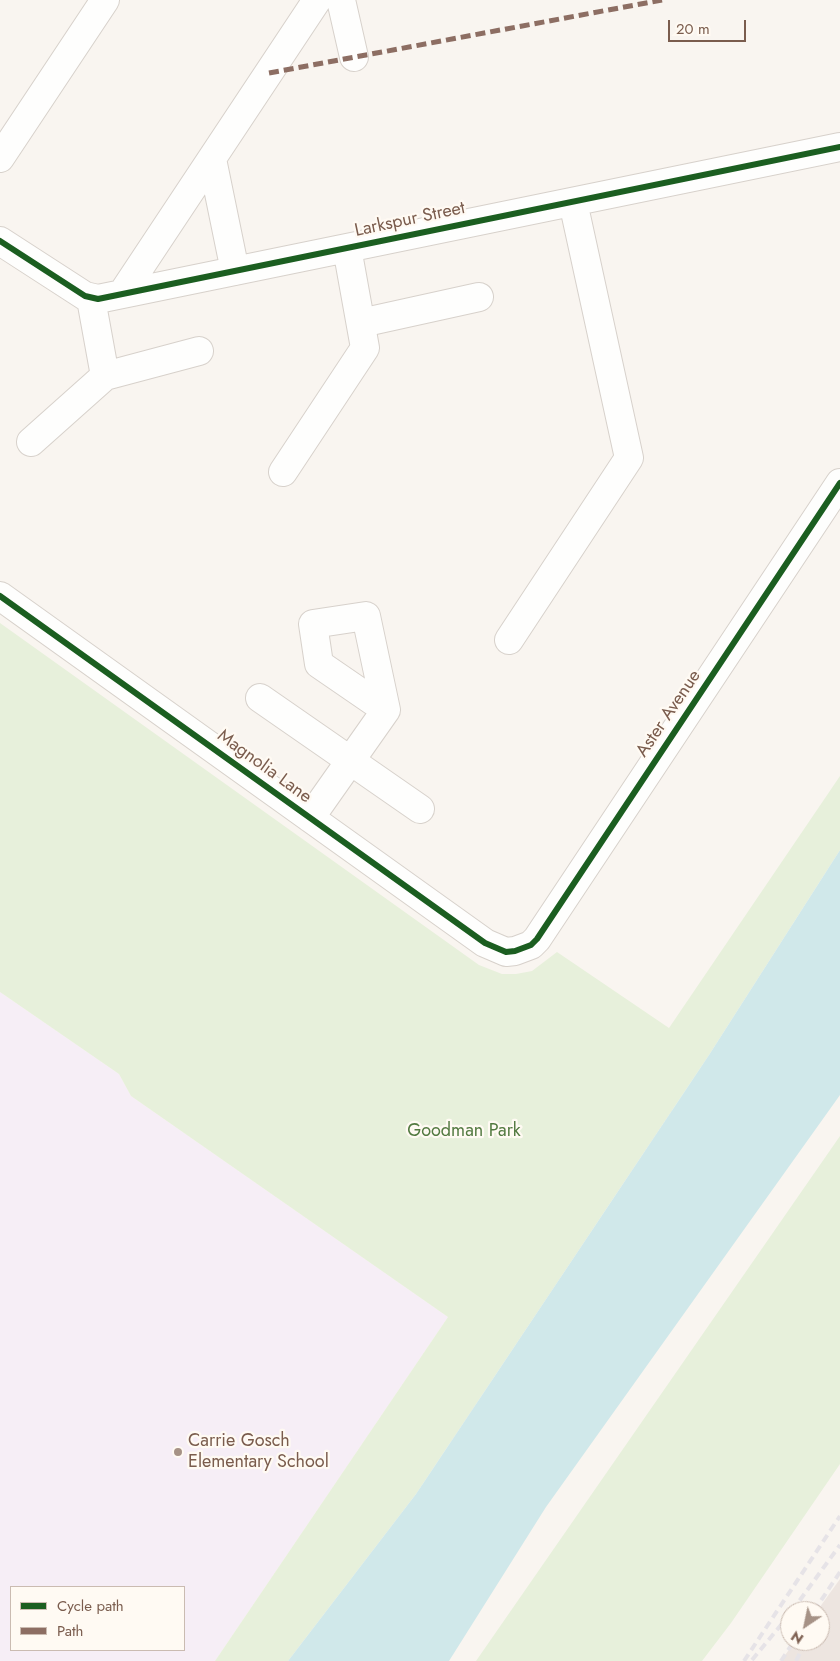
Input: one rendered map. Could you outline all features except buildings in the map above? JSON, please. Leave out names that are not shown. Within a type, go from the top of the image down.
[{"type":"street","points":[[0,158],[105,0]]},
{"type":"street","points":[[122,294],[317,0]]},
{"type":"street","points":[[341,0],[354,57]]},
{"type":"street","name":"Larkspur Street","points":[[92,299],[840,147]]},
{"type":"street","points":[[212,159],[235,271]]},
{"type":"street","points":[[509,640],[629,458],[573,202]]},
{"type":"street","points":[[0,240],[92,299],[105,376]]},
{"type":"street","points":[[283,472],[365,348],[347,248]]},
{"type":"street","points":[[361,322],[479,298]]},
{"type":"street","points":[[32,442],[105,376],[199,351]]},
{"type":"street","name":"Aster Avenue","points":[[515,951],[531,945],[538,939],[840,483]]},
{"type":"street","name":"Magnolia Lane","points":[[0,596],[485,943],[506,952],[515,951]]},
{"type":"street","points":[[260,698],[420,809]]},
{"type":"street","points":[[310,818],[386,710]]},
{"type":"shaded area","name":"Carrie Gosch Elementary School","points":[[0,992],[119,1074],[131,1096],[448,1317],[215,1661],[0,1661]]},
{"type":"shaded area","points":[[840,1579],[840,1661],[781,1661],[788,1651],[830,1651],[830,1601],[824,1601]]},
{"type":"green space","name":"Goodman Park","points":[[0,623],[479,965],[502,974],[516,974],[532,971],[557,952],[669,1028],[840,776],[840,850],[709,1055],[416,1494],[288,1661],[215,1661],[448,1317],[131,1096],[119,1074],[0,992]]},
{"type":"green space","points":[[840,1136],[840,1464],[731,1623],[702,1661],[476,1661]]},
{"type":"water","points":[[840,850],[840,1095],[546,1507],[449,1661],[288,1661],[416,1494],[709,1055]]},
{"type":"railway","points":[[744,1661],[840,1516]]},
{"type":"railway","points":[[799,1601],[840,1545]]},
{"type":"railway","points":[[821,1601],[840,1572]]},
{"type":"railway","points":[[752,1660],[780,1626]]},
{"type":"railway","points":[[781,1661],[788,1651]]},
{"type":"railway","points":[[796,1661],[801,1651]]},
{"type":"marked path","points":[[269,73],[662,0]]},
{"type":"cycle path","points":[[0,241],[85,296],[98,299],[840,147]]},
{"type":"cycle path","points":[[0,596],[485,943],[506,952],[515,951],[531,945],[537,939],[840,483]]},
{"type":"place","name":"Carrie Gosch Elementary School","points":[[178,1452]]}]
